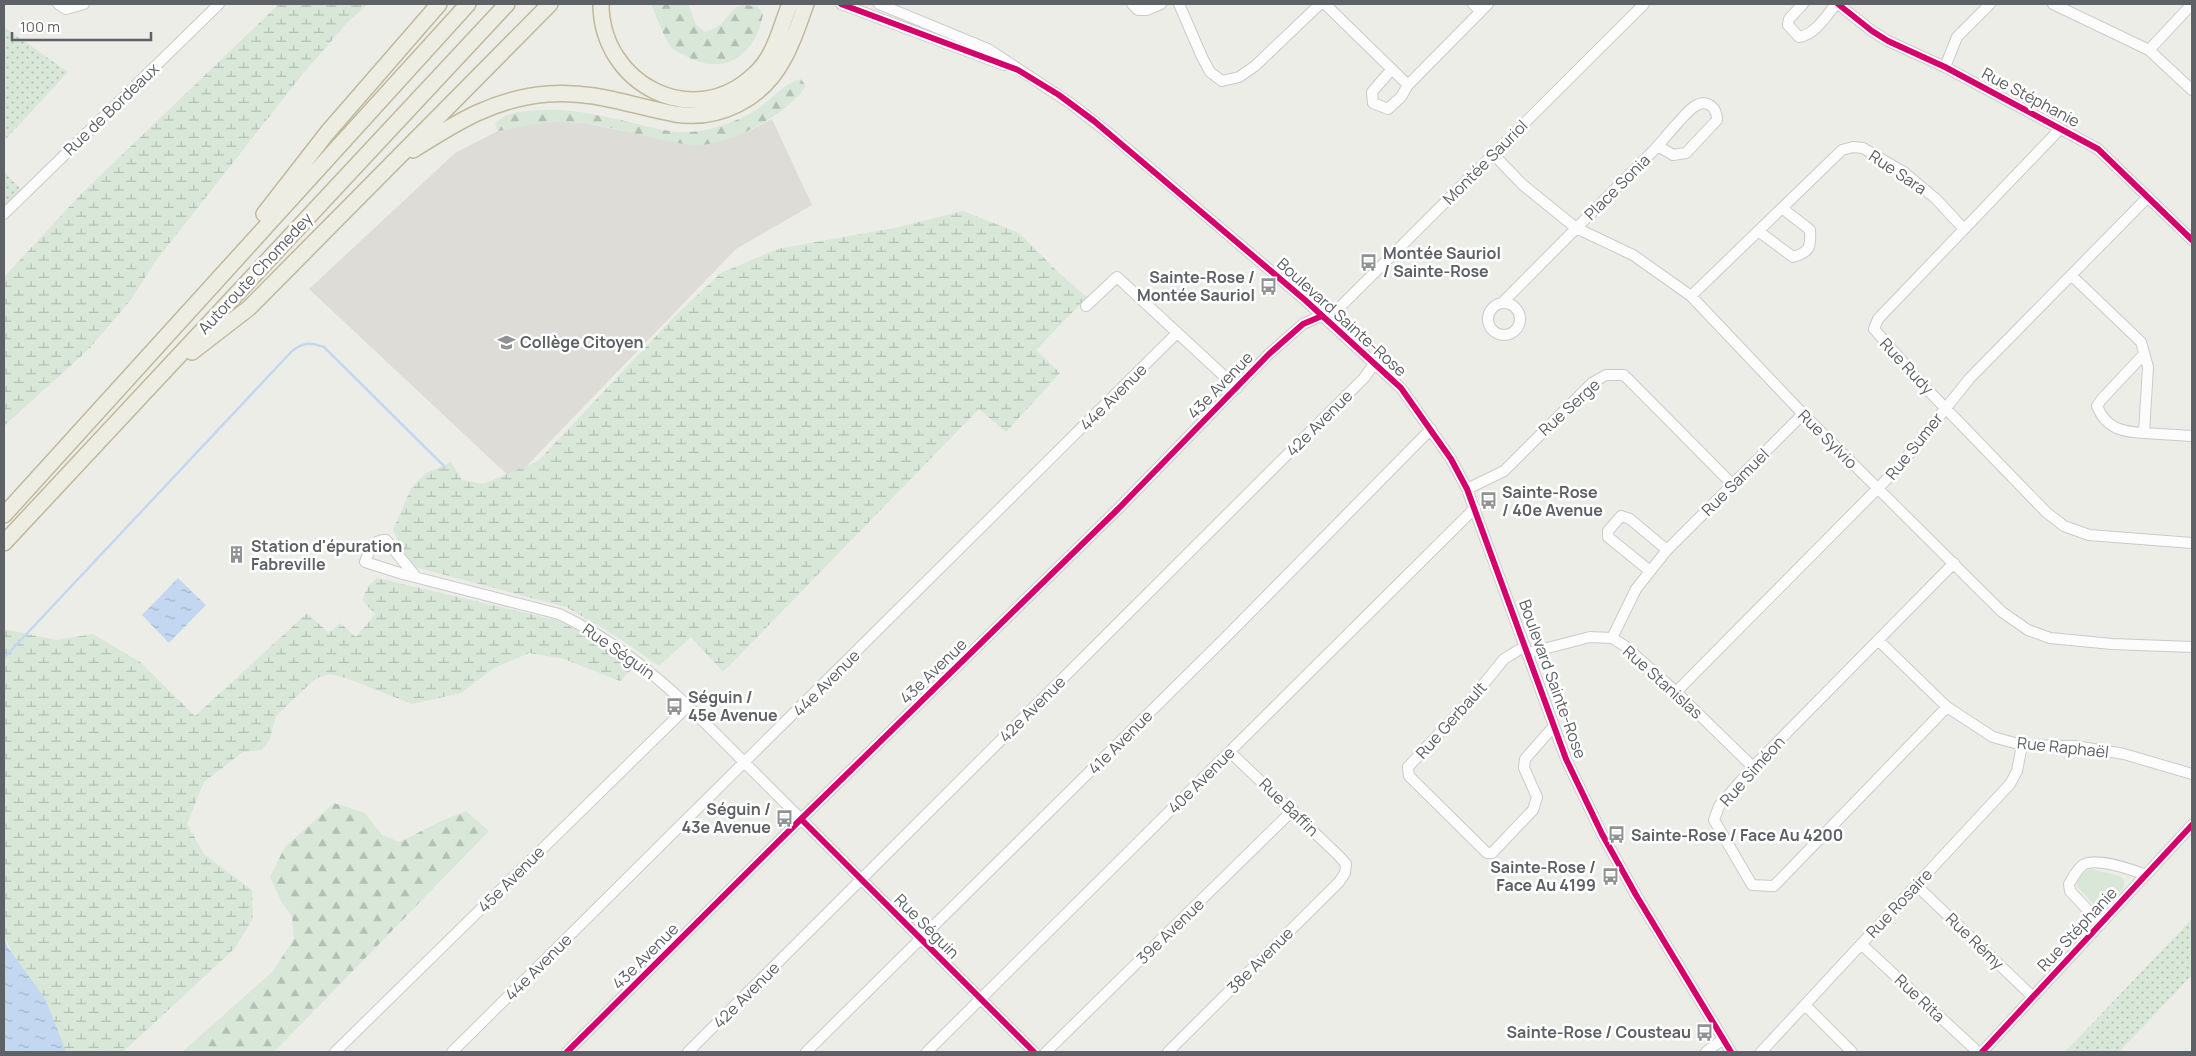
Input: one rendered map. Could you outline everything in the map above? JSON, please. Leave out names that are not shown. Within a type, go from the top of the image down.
[{"type":"highway","points":[[196,303],[328,133],[439,4]]},
{"type":"highway","name":"Autoroute Chomedey","points":[[4,515],[468,4]]},
{"type":"highway","name":"Autoroute Chomedey","points":[[4,543],[507,4]]},
{"type":"highway","points":[[155,381],[248,308],[550,4]]},
{"type":"highway","points":[[601,4],[607,41],[623,66],[645,87],[663,95],[682,99],[700,99],[717,96],[733,90],[748,80],[766,61],[788,11],[778,4]]},
{"type":"highway","points":[[389,166],[474,113],[504,102],[536,95],[560,93],[594,95],[685,115],[705,115],[730,108],[757,92],[779,68],[787,54],[806,4]]},
{"type":"street","points":[[58,4],[66,9],[84,4]]},
{"type":"street","name":"Rue de Bordeaux","points":[[4,214],[219,4]]},
{"type":"street","name":"Boulevard Sainte-Rose","points":[[841,4],[1018,70]]},
{"type":"street","name":"Boulevard Sainte-Rose","points":[[879,4],[974,43],[995,54],[1059,95],[1094,121],[1322,316],[1400,388],[1451,459],[1467,489],[1566,759],[1606,840],[1645,911],[1732,1052]]},
{"type":"street","points":[[1132,4],[1138,10],[1147,10],[1161,4]]},
{"type":"street","points":[[1179,4],[1210,72],[1222,81],[1239,77],[1255,66],[1320,4]]},
{"type":"street","points":[[1325,4],[1408,85]]},
{"type":"street","name":"Montée Sauriol","points":[[1322,316],[1339,308],[1644,4]]},
{"type":"street","name":"Rue Stéphanie","points":[[1803,4],[1788,19],[1788,25],[1798,37],[1804,36],[1815,29],[1837,4],[1872,31],[1888,40],[1945,66],[2098,149],[2192,240]]},
{"type":"street","points":[[1945,66],[1957,37],[1990,4]]},
{"type":"street","points":[[2052,4],[2149,50],[2192,90]]},
{"type":"street","points":[[2149,50],[2192,4]]},
{"type":"street","points":[[1392,69],[1372,92],[1373,103],[1388,109],[1402,97],[1408,85],[1480,6]]},
{"type":"street","name":"Place Sonia","points":[[1503,302],[1658,146],[1694,106],[1706,103],[1712,105],[1717,112],[1717,120],[1686,153],[1674,155],[1658,146]]},
{"type":"street","name":"Rue Rudy","points":[[2060,129],[1878,319],[1874,329],[1923,385],[1946,406],[2046,512],[2064,526],[2089,535],[2192,543]]},
{"type":"street","name":"Rue Sara","points":[[1691,296],[1842,150],[1853,147],[1863,148],[1905,173],[1936,199],[1964,229]]},
{"type":"street","name":"Rue Sylvio","points":[[1493,154],[1523,185],[1576,228],[1633,255],[1691,296],[1803,414],[2002,612],[2028,630],[2050,638],[2112,644],[2192,647]]},
{"type":"street","name":"Rue Sumer","points":[[1676,692],[1878,489],[1896,470],[1970,378],[2148,197]]},
{"type":"street","points":[[1758,231],[1793,257],[1804,254],[1811,244],[1810,230],[1782,208]]},
{"type":"street","points":[[2071,275],[2141,342],[2148,367],[2144,433]]},
{"type":"street","points":[[1086,306],[1117,277],[1237,388]]},
{"type":"street","name":"43e Avenue","points":[[567,1052],[1237,388],[1303,324],[1322,316]]},
{"type":"street","name":"44e Avenue","points":[[452,1052],[1177,333]]},
{"type":"street","points":[[2144,354],[2101,400],[2098,406],[2100,414],[2120,432],[2192,436]]},
{"type":"street","name":"42e Avenue","points":[[688,1052],[1364,378],[1374,364]]},
{"type":"street","name":"Rue Serge","points":[[1467,489],[1504,471],[1571,402],[1592,383],[1606,375],[1624,375],[1732,484]]},
{"type":"street","name":"Rue Samuel","points":[[1612,638],[1636,589],[1666,550],[1803,414]]},
{"type":"street","name":"41e Avenue","points":[[806,1052],[1227,636],[1431,429]]},
{"type":"street","name":"40e Avenue","points":[[927,1052],[1475,508]]},
{"type":"street","points":[[1650,571],[1608,537],[1608,531],[1621,516],[1630,519],[1666,550]]},
{"type":"street","name":"Rue Séguin","points":[[416,577],[386,540],[377,542],[372,547],[365,562],[416,577],[559,614],[608,641],[632,657],[688,706],[1034,1052]]},
{"type":"street","name":"Rue Siméon","points":[[1947,707],[1774,886],[1752,885],[1714,820],[1720,806],[1753,767],[1954,563]]},
{"type":"street","name":"Rue Stanislas","points":[[1527,649],[1590,637],[1612,638],[1625,646],[1676,692],[1753,767]]},
{"type":"street","name":"Rue Raphaël","points":[[1878,640],[1947,707],[1993,737],[2022,745],[2075,746],[2124,754],[2192,774]]},
{"type":"street","name":"Rue Gerbault","points":[[1527,649],[1504,659],[1473,697],[1408,767],[1409,776],[1487,853],[1492,853],[1534,810],[1537,797],[1524,768],[1525,759],[1554,726]]},
{"type":"street","name":"45e Avenue","points":[[335,1052],[688,706]]},
{"type":"street","name":"Rue Rosaire","points":[[1761,1052],[2010,784],[2017,771],[2022,745]]},
{"type":"street","name":"Rue Baffin","points":[[1230,752],[1293,810],[1346,864]]},
{"type":"street","name":"39e Avenue","points":[[1046,1052],[1293,810]]},
{"type":"street","name":"Rue Stéphanie","points":[[1980,1052],[2192,825]]},
{"type":"street","name":"Rue Stéphanie","points":[[2101,924],[2070,891],[2069,884],[2082,866],[2088,863],[2123,867],[2146,875]]},
{"type":"street","name":"38e Avenue","points":[[1168,1052],[1339,882],[1345,873],[1346,864]]},
{"type":"street","name":"Rue Rémy","points":[[1916,885],[2033,997]]},
{"type":"street","name":"Rue Rita","points":[[1861,944],[1980,1052]]},
{"type":"street","points":[[1805,1005],[1852,1052]]},
{"type":"street","points":[[1706,1052],[1723,1039]]},
{"type":"shaded area","name":"Collège Citoyen","points":[[772,119],[812,205],[736,249],[513,480],[309,289],[455,153],[498,131],[546,121],[585,123],[692,145],[749,131]]},
{"type":"green space","points":[[279,4],[368,4],[347,23],[301,76],[155,262],[129,302],[89,349],[4,426],[4,277],[81,194]]},
{"type":"green space","points":[[651,4],[688,4],[696,25],[705,32],[717,27],[737,7],[758,7],[763,14],[754,41],[746,51],[726,63],[714,64],[700,62],[673,49]]},
{"type":"green space","points":[[4,27],[68,72],[4,141]]},
{"type":"green space","points":[[801,79],[806,86],[785,108],[754,128],[705,145],[678,143],[585,123],[552,122],[498,131],[495,124],[506,115],[557,110],[597,115],[668,131],[706,130],[748,115],[786,86]]},
{"type":"green space","points":[[4,172],[26,194],[4,215]]},
{"type":"green space","points":[[963,211],[1019,233],[1060,274],[1087,297],[1036,350],[1060,373],[1006,432],[979,409],[723,672],[691,637],[659,666],[616,636],[566,607],[411,566],[393,530],[411,488],[426,473],[451,462],[462,480],[483,484],[538,461],[676,315],[721,273],[777,249],[894,228]]},
{"type":"green space","points":[[377,578],[556,620],[587,635],[634,667],[620,681],[564,659],[529,653],[494,668],[461,693],[412,704],[346,678],[329,674],[315,679],[276,716],[269,741],[262,750],[243,752],[204,782],[187,824],[204,854],[252,890],[253,918],[235,948],[123,1052],[66,1052],[4,937],[4,629],[56,640],[93,634],[140,662],[195,716],[307,613],[329,633],[340,623],[356,637],[375,614],[362,600],[368,586]]},
{"type":"green space","points":[[334,803],[365,813],[382,835],[400,842],[441,821],[466,811],[489,831],[274,1052],[182,1052],[273,971],[294,939],[292,916],[281,901],[270,877],[285,847]]},
{"type":"green space","points":[[2091,869],[2120,876],[2124,880],[2124,887],[2107,907],[2096,907],[2076,885],[2083,873]]},
{"type":"green space","points":[[2192,919],[2192,975],[2119,1052],[2065,1052]]},
{"type":"water","points":[[178,578],[206,605],[169,643],[142,615]]},
{"type":"water","points":[[4,937],[7,946],[46,1000],[66,1052],[4,1052]]},
{"type":"waterway","points":[[4,658],[292,351],[304,344],[315,344],[324,347],[445,467]]},
{"type":"cycle path","points":[[841,4],[1018,70],[1059,95],[1094,121],[1305,300],[1401,388],[1451,459],[1467,489],[1566,759],[1602,834],[1636,895],[1731,1052]]},
{"type":"cycle path","points":[[1838,4],[1888,41],[1945,67],[2098,149],[2192,240]]},
{"type":"cycle path","points":[[567,1052],[801,819],[1118,509],[1269,354],[1303,324],[1322,316]]},
{"type":"cycle path","points":[[801,819],[1034,1052]]},
{"type":"cycle path","points":[[1982,1052],[2192,825]]},
{"type":"place","name":"Montée Sauriol / Sainte-Rose","points":[[1369,262]]},
{"type":"place","name":"Sainte-Rose / Montée Sauriol","points":[[1269,286]]},
{"type":"place","name":"Collège Citoyen","points":[[506,342]]},
{"type":"place","name":"Sainte-Rose / 40e Avenue","points":[[1488,501]]},
{"type":"place","name":"Station d'épuration Fabreville","points":[[237,555]]},
{"type":"place","name":"Séguin / 45e Avenue","points":[[674,706]]},
{"type":"place","name":"Séguin / 43e Avenue","points":[[785,818]]},
{"type":"place","name":"Sainte-Rose / Face Au 4200","points":[[1617,835]]},
{"type":"place","name":"Sainte-Rose / Face Au 4199","points":[[1610,876]]},
{"type":"place","name":"Sainte-Rose / Cousteau","points":[[1705,1032]]}]
